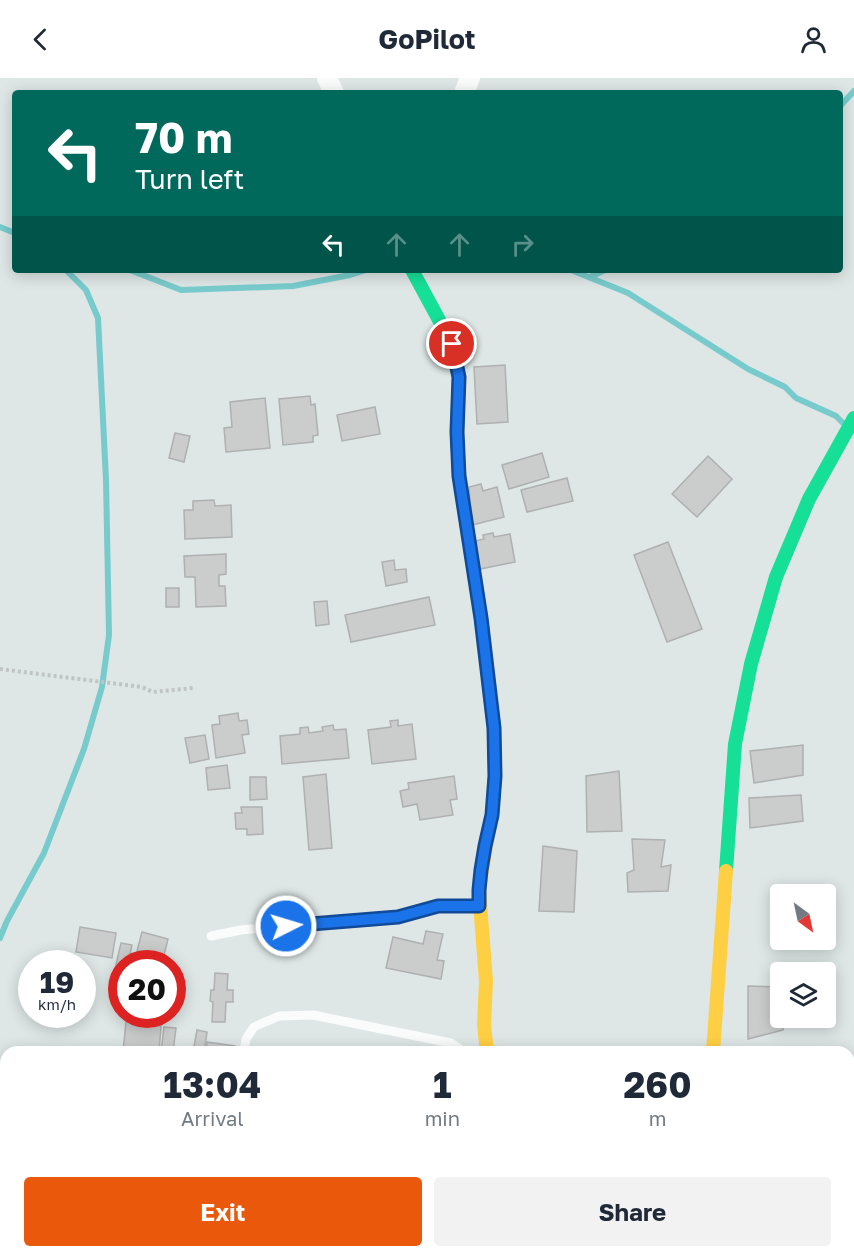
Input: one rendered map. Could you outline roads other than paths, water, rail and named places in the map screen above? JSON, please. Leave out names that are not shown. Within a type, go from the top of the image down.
[{"type":"street","points":[[414,273],[452,344],[459,377],[457,432],[459,476],[481,618],[494,728],[495,776],[492,815],[482,862],[479,890],[486,981],[484,1025],[487,1046]]},
{"type":"street","points":[[712,1046],[735,744],[751,664],[776,577],[809,500],[854,418]]},
{"type":"lane","points":[[211,936],[241,930],[398,917],[438,906],[479,906]]},
{"type":"lane","points":[[245,1046],[246,1039],[254,1027],[279,1016],[313,1015],[451,1043],[455,1046]]},
{"type":"waterway","points":[[843,103],[854,91]]},
{"type":"waterway","points":[[0,227],[12,232]]},
{"type":"waterway","points":[[0,938],[44,853],[84,749],[102,687],[109,635],[106,480],[98,318],[86,290],[69,273]]},
{"type":"waterway","points":[[138,273],[181,290],[293,286],[356,273]]},
{"type":"waterway","points":[[578,273],[628,293],[748,369],[785,387],[796,398],[836,416],[843,423]]},
{"type":"waterway","points":[[590,277],[599,273]]}]
